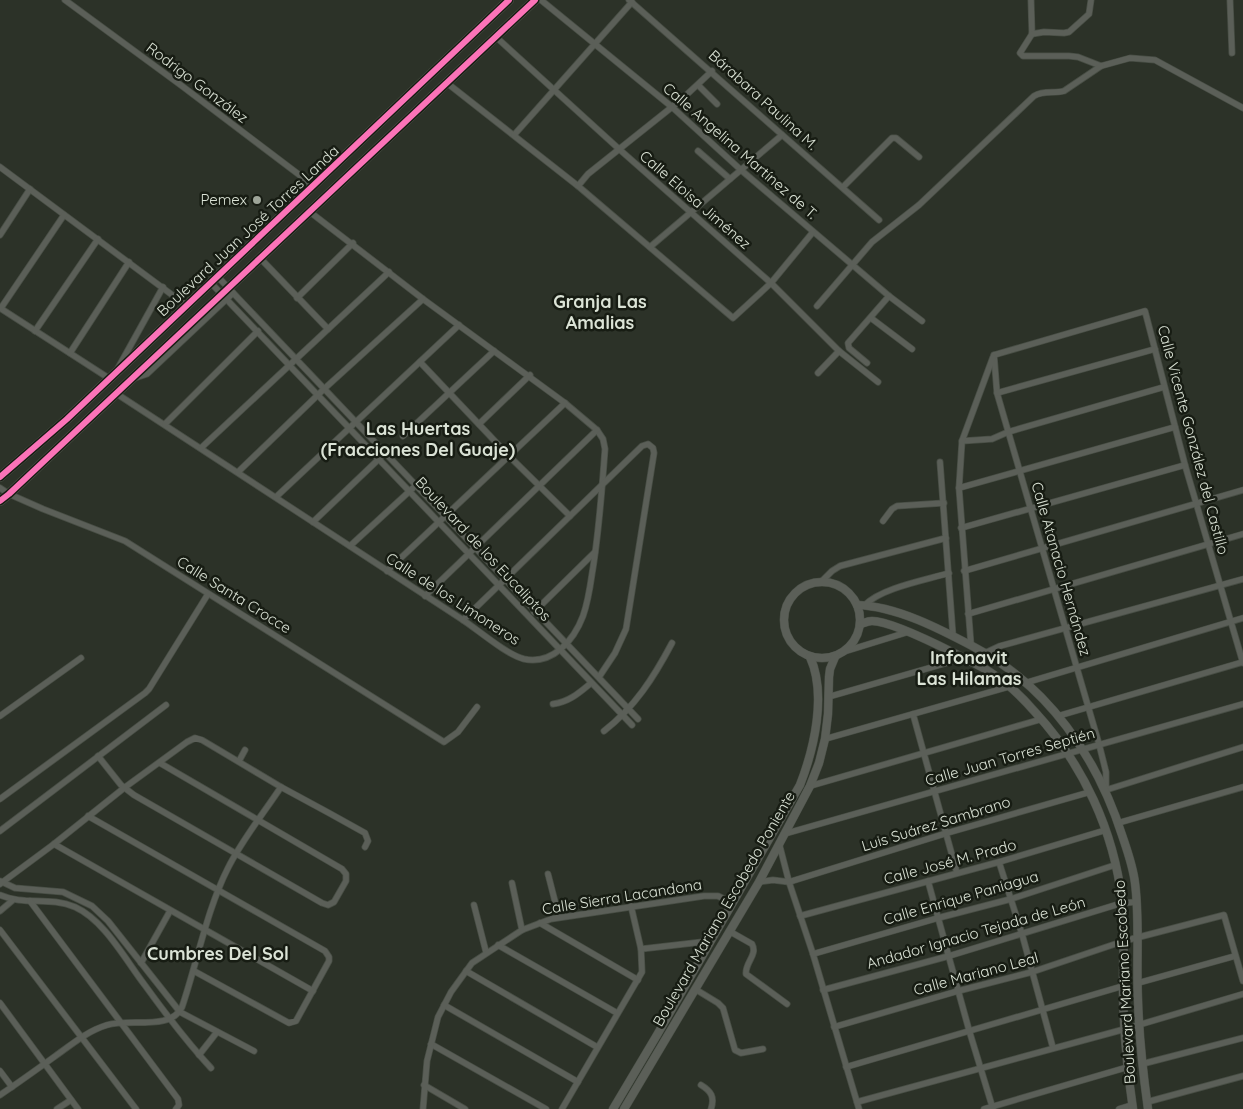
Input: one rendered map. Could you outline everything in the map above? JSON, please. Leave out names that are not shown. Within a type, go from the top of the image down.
[{"type":"main road","name":"Boulevard Juan José Torres Landa","points":[[0,477],[67,419],[188,306],[510,0]]},
{"type":"main road","name":"Boulevard Juan José Torres Landa","points":[[0,501],[228,293],[261,258],[534,0]]},
{"type":"street","name":"Rodrigo González","points":[[65,0],[314,186]]},
{"type":"street","name":"Calle Angelina Martínez de T.","points":[[541,0],[672,107],[813,232],[889,296],[922,321]]},
{"type":"street","points":[[1031,0],[1032,34],[1020,53],[1022,56],[1078,57],[1101,66]]},
{"type":"street","points":[[1032,34],[1070,32],[1086,18],[1090,10],[1091,0]]},
{"type":"street","points":[[1230,0],[1232,53]]},
{"type":"street","points":[[514,135],[631,1]]},
{"type":"street","name":"Bárabara Paulina M.","points":[[631,1],[879,220]]},
{"type":"street","name":"Calle Eloisa Jiménez","points":[[496,37],[771,283],[839,351],[878,382]]},
{"type":"street","points":[[817,306],[872,242],[919,205],[1034,96],[1043,92],[1064,91],[1101,66],[1130,58],[1155,60],[1243,108]]},
{"type":"street","points":[[578,186],[588,174],[698,86],[712,71]]},
{"type":"street","points":[[447,83],[578,186],[733,318],[771,283],[813,232]]},
{"type":"street","points":[[698,86],[717,104]]},
{"type":"street","points":[[650,246],[782,135]]},
{"type":"street","points":[[843,187],[892,138],[896,138],[919,157]]},
{"type":"street","points":[[698,151],[730,179]]},
{"type":"street","points":[[0,167],[188,306]]},
{"type":"street","points":[[0,235],[30,190]]},
{"type":"street","points":[[310,212],[494,352],[530,376],[597,430],[425,596]]},
{"type":"street","points":[[64,215],[0,308],[111,378],[163,287]]},
{"type":"street","points":[[35,331],[98,239]]},
{"type":"street","points":[[298,298],[353,244]]},
{"type":"street","points":[[261,258],[328,329]]},
{"type":"street","points":[[70,352],[129,262]]},
{"type":"street","points":[[201,448],[389,272]]},
{"type":"street","name":"Boulevard de los Eucaliptos","points":[[215,280],[296,359],[534,612],[638,719]]},
{"type":"street","name":"Boulevard de los Eucaliptos","points":[[228,293],[258,331],[632,725]]},
{"type":"street","points":[[867,363],[848,344],[889,296]]},
{"type":"street","points":[[238,472],[319,394],[423,299]]},
{"type":"street","name":"Calle Vicente González del Castillo","points":[[994,355],[1145,311],[1185,465],[1243,662]]},
{"type":"street","points":[[871,318],[912,349]]},
{"type":"street","points":[[276,497],[459,325]]},
{"type":"street","points":[[165,424],[258,331]]},
{"type":"street","points":[[997,392],[1155,349]]},
{"type":"street","points":[[818,373],[839,351]]},
{"type":"street","points":[[403,436],[494,352]]},
{"type":"street","points":[[971,645],[959,488],[962,441],[994,355]]},
{"type":"street","name":"Calle Atanacio Hernández","points":[[994,355],[997,392],[1100,744],[1106,772],[1106,790]]},
{"type":"street","points":[[420,362],[539,488],[570,516]]},
{"type":"street","points":[[479,424],[530,376]]},
{"type":"street","points":[[962,441],[992,439],[1008,432],[1164,387]]},
{"type":"street","name":"Calle de los Limoneros","points":[[117,394],[519,657],[534,660],[554,654],[566,645],[577,630],[584,615],[596,551],[605,449],[603,439],[597,430]]},
{"type":"street","points":[[387,570],[565,403]]},
{"type":"street","points":[[959,488],[1175,427]]},
{"type":"street","points":[[463,620],[602,484],[642,446],[648,444],[653,448],[654,452],[629,616],[619,647],[599,678]]},
{"type":"street","points":[[313,522],[385,453]]},
{"type":"street","points":[[940,462],[953,636]]},
{"type":"street","points":[[961,528],[1185,465]]},
{"type":"street","points":[[350,546],[416,486]]},
{"type":"street","name":"Calle Santa Crocce","points":[[0,488],[43,509],[125,541],[444,742],[458,732],[477,707]]},
{"type":"street","points":[[964,571],[1243,490]]},
{"type":"street","points":[[883,522],[892,509],[897,506],[944,503]]},
{"type":"street","points":[[968,614],[1243,534]]},
{"type":"street","points":[[821,582],[840,566],[946,538]]},
{"type":"street","points":[[534,612],[596,551]]},
{"type":"street","points":[[861,605],[883,592],[949,573]]},
{"type":"street","points":[[985,653],[1000,646],[1243,578]]},
{"type":"street","points":[[844,652],[852,644],[861,624],[861,605],[843,588],[832,583],[821,582],[806,586],[793,595],[787,604],[784,626],[792,645],[810,657],[823,659],[835,656],[908,632]]},
{"type":"street","points":[[0,799],[149,689],[208,594]]},
{"type":"street","name":"Boulevard Mariano Escobedo","points":[[861,605],[886,610],[937,628],[985,653],[1025,683],[1067,725],[1083,749],[1106,790],[1132,868],[1137,902],[1139,1024],[1148,1105]]},
{"type":"street","points":[[1025,683],[1243,618]]},
{"type":"street","name":"Boulevard Mariano Escobedo","points":[[861,624],[872,621],[908,632],[991,672],[1008,686],[1051,729],[1068,753],[1090,792],[1106,830],[1122,903],[1125,1029],[1132,1107]]},
{"type":"street","points":[[604,732],[623,716],[650,682],[672,643]]},
{"type":"street","name":"Boulevard Mariano Escobedo Poniente","points":[[624,1109],[759,882],[810,786],[825,739],[830,669],[835,656]]},
{"type":"street","name":"Boulevard Mariano Escobedo Poniente","points":[[613,1109],[793,798],[808,764],[817,712],[816,674],[810,657]]},
{"type":"street","points":[[0,716],[81,658]]},
{"type":"street","points":[[828,697],[964,658]]},
{"type":"street","points":[[1058,716],[1243,662]]},
{"type":"street","points":[[553,704],[575,697],[591,683]]},
{"type":"street","points":[[825,739],[1008,686]]},
{"type":"street","name":"Calle Juan Torres Septién","points":[[784,834],[1243,704]]},
{"type":"street","points":[[1,829],[166,705]]},
{"type":"street","points":[[913,714],[957,873]]},
{"type":"street","points":[[810,786],[1042,719]]},
{"type":"street","points":[[254,1051],[180,1012],[103,915],[92,906],[63,892],[25,890],[7,886],[0,882],[54,844],[124,788],[195,738],[202,740],[281,788],[365,833],[368,841],[365,847]]},
{"type":"street","points":[[1106,790],[1243,746]]},
{"type":"street","points":[[238,761],[245,750]]},
{"type":"street","points":[[98,756],[124,788],[134,795],[322,903],[328,905],[334,902],[346,881],[346,874],[342,869],[160,763]]},
{"type":"street","points":[[1118,823],[1243,787]]},
{"type":"street","points":[[0,1095],[81,1038],[100,1027],[119,1023],[171,1020],[180,1012],[218,891],[236,853],[281,788]]},
{"type":"street","name":"Luis Suárez Sambrano","points":[[759,882],[773,880],[788,882],[947,833],[1090,792]]},
{"type":"street","points":[[88,816],[325,951],[329,957],[329,961],[296,1021],[289,1023],[194,971]]},
{"type":"street","name":"Calle José M. Prado","points":[[800,916],[928,882],[1106,830]]},
{"type":"street","points":[[779,843],[788,882],[813,954],[860,1109]]},
{"type":"street","points":[[54,844],[313,991]]},
{"type":"street","points":[[999,862],[1022,934],[1053,1048]]},
{"type":"street","name":"Calle Enrique Paniagua","points":[[813,954],[1011,899],[1115,865]]},
{"type":"street","points":[[548,874],[559,917]]},
{"type":"street","points":[[928,882],[969,1030],[993,1108]]},
{"type":"street","points":[[512,883],[522,930]]},
{"type":"street","points":[[0,895],[13,900],[57,902],[76,908],[94,920],[108,935],[171,1020],[211,1068]]},
{"type":"street","name":"Calle Sierra Lacandona","points":[[423,1109],[424,1085],[434,1028],[444,1005],[466,971],[472,963],[486,952],[522,930],[559,917],[712,895],[724,898],[732,903]]},
{"type":"street","points":[[0,911],[13,900]]},
{"type":"street","points":[[30,901],[119,1023],[178,1099],[179,1105],[176,1109]]},
{"type":"street","name":"Andador Ignacio Tejada de León","points":[[823,990],[948,956],[1122,903],[1137,902]]},
{"type":"street","points":[[474,905],[486,952]]},
{"type":"street","points":[[562,1109],[638,980],[642,969],[641,950],[631,906]]},
{"type":"street","points":[[141,963],[170,911]]},
{"type":"street","points":[[1138,938],[1224,916],[1243,981]]},
{"type":"street","points":[[540,923],[638,980]]},
{"type":"street","points":[[0,930],[2,937],[136,1109]]},
{"type":"street","points":[[729,931],[754,947],[754,954],[746,968],[746,974],[787,1004]]},
{"type":"street","name":"Calle Mariano Leal","points":[[834,1027],[1032,972],[1138,938]]},
{"type":"street","points":[[641,950],[702,942],[710,944]]},
{"type":"street","points":[[498,945],[617,1013]]},
{"type":"street","points":[[1138,983],[1235,956]]},
{"type":"street","points":[[466,971],[598,1047]]},
{"type":"street","points":[[846,1067],[1123,986]]},
{"type":"street","points":[[695,990],[718,1003],[723,1008],[735,1050],[741,1053],[763,1049]]},
{"type":"street","points":[[857,1102],[1125,1029],[1243,994]]},
{"type":"street","points":[[0,1003],[78,1109]]},
{"type":"street","points":[[444,1005],[578,1082]]},
{"type":"street","points":[[198,1054],[217,1032]]},
{"type":"street","points":[[657,1035],[666,1039]]},
{"type":"street","points":[[1142,1064],[1243,1038]]},
{"type":"street","points":[[431,1044],[546,1109]]},
{"type":"street","points":[[984,1109],[993,1108],[1128,1067]]},
{"type":"street","points":[[0,1071],[12,1087]]},
{"type":"street","points":[[1148,1105],[1243,1076]]},
{"type":"street","points":[[424,1085],[466,1109]]},
{"type":"street","points":[[701,1085],[710,1092],[712,1106]]},
{"type":"street","points":[[56,1109],[71,1100]]},
{"type":"street","points":[[1119,1109],[1132,1107]]},
{"type":"cycle path","points":[[0,477],[67,419],[509,0]]},
{"type":"cycle path","points":[[0,501],[535,0]]},
{"type":"place","name":"Pemex","points":[[257,200]]},
{"type":"district","name":"Granja Las Amalias","points":[[600,312]]},
{"type":"district","name":"Las Huertas (Fracciones Del Guaje)","points":[[418,439]]},
{"type":"district","name":"Infonavit Las Hilamas","points":[[969,668]]},
{"type":"district","name":"Cumbres Del Sol","points":[[218,954]]}]
